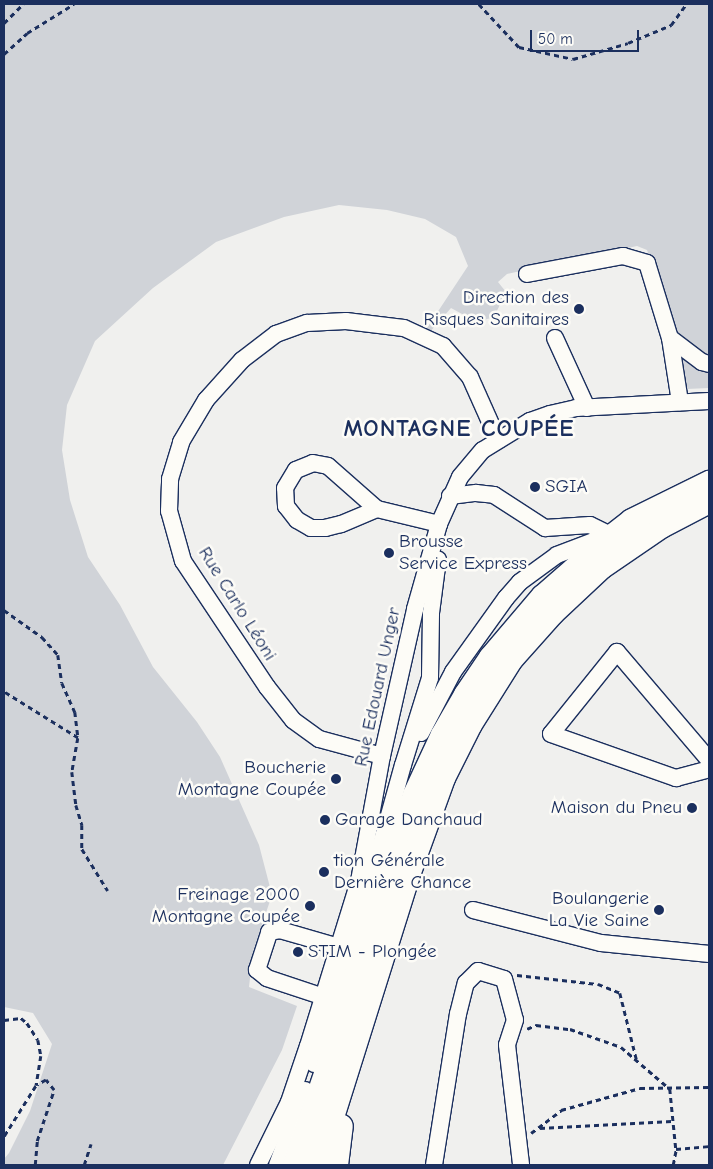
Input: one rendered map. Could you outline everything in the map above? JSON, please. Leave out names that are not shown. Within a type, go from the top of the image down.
[{"type":"highway","points":[[295,1165],[329,1065],[392,859],[415,795],[443,735],[466,695],[491,658],[544,597],[611,535],[632,521],[709,484]]},
{"type":"highway","points":[[317,1165],[409,872],[443,778],[470,724],[491,688],[511,659],[552,612],[601,566],[661,526],[709,501]]},
{"type":"highway","points":[[336,1165],[351,1060]]},
{"type":"street","points":[[527,274],[623,256],[647,263],[670,338],[680,402]]},
{"type":"street","name":"Rue Carlo Léoni","points":[[382,756],[333,744],[311,735],[293,720],[267,687],[183,560],[169,511],[170,479],[181,442],[206,400],[242,360],[276,334],[307,324],[346,321],[404,328],[443,346],[470,377],[498,440]]},
{"type":"street","points":[[555,338],[587,408]]},
{"type":"street","points":[[670,338],[702,362],[709,364]]},
{"type":"street","name":"Rue Edouard Unger","points":[[258,1165],[289,1102],[324,997],[359,881],[382,756],[415,609],[438,524],[454,496],[460,477],[477,457],[498,440],[530,422],[550,414],[587,408],[709,401]]},
{"type":"street","points":[[277,1165],[300,1104],[350,956],[403,765],[430,678],[430,613],[439,549],[454,496],[464,480],[484,459],[502,446],[541,424],[573,415],[599,412],[709,406]]},
{"type":"street","points":[[377,510],[341,524],[325,528],[311,528],[297,520],[286,506],[286,488],[296,470],[313,464],[328,466],[377,510],[438,524]]},
{"type":"street","points":[[454,496],[476,492],[494,495],[545,528],[590,525],[611,535]]},
{"type":"street","points":[[403,765],[453,672],[506,598],[531,572],[557,554],[611,535]]},
{"type":"street","points":[[709,760],[617,652],[551,734],[676,778],[709,769]]},
{"type":"street","points":[[474,910],[602,943],[709,954]]},
{"type":"street","points":[[324,997],[267,978],[257,970],[269,932],[280,930],[339,947]]},
{"type":"street","points":[[434,1165],[458,1014],[466,982],[478,971],[504,979],[515,1020],[507,1045],[521,1165]]},
{"type":"path","points":[[4,23],[23,4]]},
{"type":"path","points":[[4,54],[27,32],[74,4]]},
{"type":"path","points":[[479,4],[519,47],[574,59],[628,43],[671,25],[686,4]]},
{"type":"path","points":[[4,610],[42,637],[58,655],[62,683],[76,712],[78,738],[72,772],[76,805],[82,825],[82,849],[108,891]]},
{"type":"path","points":[[4,692],[78,738]]},
{"type":"path","points":[[504,979],[514,974],[598,984],[620,993],[638,1062]]},
{"type":"path","points":[[4,1020],[21,1018],[27,1023],[38,1040],[41,1056],[36,1086],[4,1138]]},
{"type":"path","points":[[507,1045],[514,1035],[536,1025],[562,1028],[621,1047],[670,1089],[676,1149],[673,1165]]},
{"type":"path","points":[[35,1165],[37,1141],[54,1090],[46,1080],[36,1086]]},
{"type":"path","points":[[518,1144],[561,1110],[640,1088],[709,1087]]},
{"type":"path","points":[[538,1128],[672,1121]]},
{"type":"path","points":[[84,1165],[91,1144]]},
{"type":"path","points":[[676,1149],[709,1146]]},
{"type":"shaded area","points":[[4,4],[709,4],[709,388],[687,389],[659,280],[647,250],[637,246],[507,274],[498,282],[506,292],[494,317],[477,322],[451,308],[429,333],[427,328],[468,266],[456,237],[425,219],[387,210],[339,205],[284,217],[216,242],[153,288],[95,341],[67,405],[62,450],[70,500],[88,557],[120,605],[153,667],[197,722],[220,757],[259,845],[272,895],[253,951],[249,987],[297,1006],[282,1050],[223,1165],[4,1165],[4,1159],[9,1153],[30,1111],[52,1044],[33,1013],[4,1007]]},
{"type":"place","name":"Direction des Risques Sanitaires","points":[[579,309]]},
{"type":"place","name":"SGIA","points":[[535,487]]},
{"type":"place","name":"Brousse Service Express","points":[[389,553]]},
{"type":"place","name":"Boucherie Montagne Coupée","points":[[336,779]]},
{"type":"place","name":"Maison du Pneu","points":[[692,808]]},
{"type":"place","name":"Garage Danchaud","points":[[325,820]]},
{"type":"place","name":"tion Générale Dernière Chance","points":[[324,872]]},
{"type":"place","name":"Freinage 2000 Montagne Coupée","points":[[310,906]]},
{"type":"place","name":"Boulangerie La Vie Saine","points":[[659,910]]},
{"type":"place","name":"STIM - Plongée","points":[[298,952]]},
{"type":"district","name":"MONTAGNE COUPÉE","points":[[459,429]]}]
